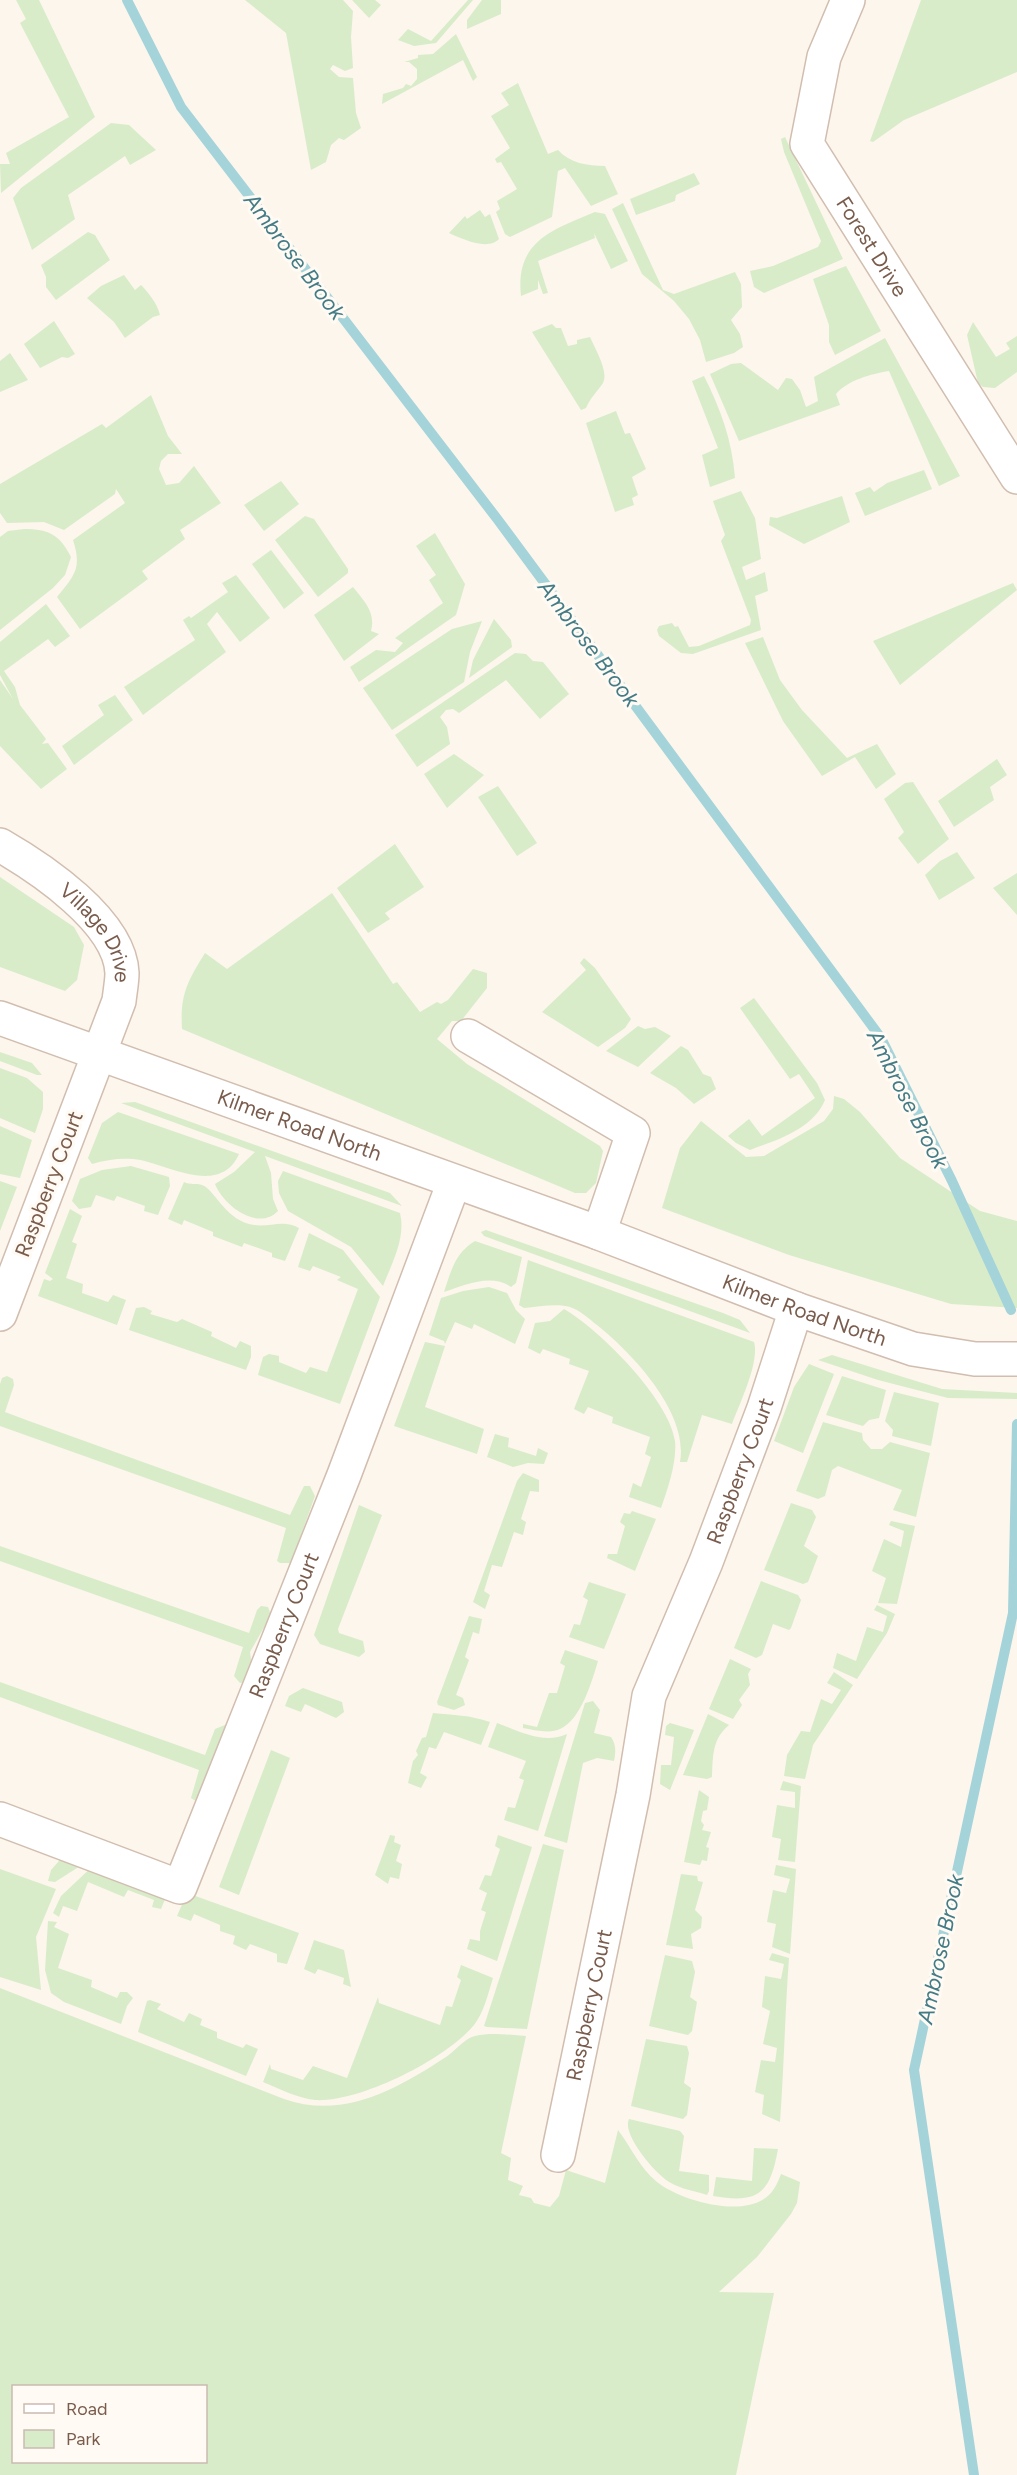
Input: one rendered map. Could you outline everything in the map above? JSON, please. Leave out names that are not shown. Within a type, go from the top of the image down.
[{"type":"street","name":"Forest Drive","points":[[848,0],[824,57],[807,144],[1017,477]]},
{"type":"street","name":"Village Drive","points":[[0,845],[39,867],[96,916],[111,943],[122,970],[119,1001],[99,1054]]},
{"type":"street","name":"Kilmer Road North","points":[[0,1018],[599,1233],[796,1309],[913,1349],[975,1359],[1017,1359]]},
{"type":"street","points":[[468,1036],[633,1132],[599,1233]]},
{"type":"street","name":"Raspberry Court","points":[[0,1314],[99,1054]]},
{"type":"street","name":"Raspberry Court","points":[[0,1820],[180,1887],[344,1475],[454,1182]]},
{"type":"street","name":"Raspberry Court","points":[[558,2155],[633,1795],[649,1696],[706,1562],[764,1408],[796,1309]]},
{"type":"green space","points":[[16,0],[39,0],[95,117],[1,193],[0,164],[10,164],[6,153],[69,117],[20,23],[26,19]]},
{"type":"green space","points":[[245,0],[343,0],[353,11],[351,37],[353,68],[345,71],[333,65],[330,69],[339,77],[353,78],[356,113],[361,128],[344,140],[339,138],[331,145],[326,162],[311,170],[286,33]]},
{"type":"green space","points":[[352,0],[375,0],[381,5],[369,18]]},
{"type":"green space","points":[[468,0],[473,0],[436,43],[414,46],[398,40],[408,29],[431,41]]},
{"type":"green space","points":[[482,0],[501,0],[501,14],[467,29],[467,20]]},
{"type":"green space","points":[[921,0],[1017,0],[1017,72],[904,120],[873,142],[870,141]]},
{"type":"green space","points":[[456,34],[477,77],[473,81],[463,60],[382,104],[383,94],[403,88],[406,84],[411,86],[417,79],[417,69],[409,62],[404,62],[418,58],[418,55],[433,54]]},
{"type":"green space","points":[[518,83],[548,154],[558,150],[579,163],[605,166],[618,194],[591,206],[565,168],[558,171],[552,217],[510,237],[505,234],[496,212],[500,209],[497,201],[517,189],[501,162],[497,163],[495,159],[510,148],[491,116],[509,105],[501,93]]},
{"type":"green space","points":[[111,123],[129,125],[156,150],[130,165],[125,156],[68,195],[75,219],[32,250],[13,198],[21,188]]},
{"type":"green space","points":[[785,137],[843,259],[764,293],[754,287],[750,271],[773,266],[818,247],[821,241],[784,152],[781,139]]},
{"type":"green space","points":[[694,173],[700,184],[676,195],[675,201],[636,215],[630,199]]},
{"type":"green space","points":[[623,203],[663,290],[674,294],[735,272],[741,284],[742,307],[731,320],[740,334],[743,347],[734,353],[706,362],[700,340],[689,319],[674,301],[642,274],[612,209]]},
{"type":"green space","points":[[480,210],[485,217],[490,214],[499,239],[482,244],[449,233],[465,216],[467,219]]},
{"type":"green space","points":[[595,212],[605,214],[628,261],[611,269],[594,233],[595,238],[538,261],[548,293],[543,294],[538,280],[538,289],[521,296],[521,277],[524,262],[530,250],[551,232]]},
{"type":"green space","points":[[88,232],[95,235],[110,260],[56,300],[46,287],[46,277],[41,265]]},
{"type":"green space","points":[[846,266],[881,331],[835,355],[829,342],[829,325],[813,279]]},
{"type":"green space","points":[[124,275],[135,290],[141,285],[144,288],[155,302],[160,315],[153,317],[125,338],[114,322],[87,298],[101,286]]},
{"type":"green space","points":[[54,321],[75,354],[68,358],[62,357],[40,368],[24,344]]},
{"type":"green space","points":[[973,322],[996,357],[1010,349],[1006,343],[1017,336],[1017,372],[995,388],[983,387],[978,383],[967,335]]},
{"type":"green space","points":[[552,324],[556,328],[561,328],[568,346],[577,344],[577,340],[590,337],[603,366],[603,383],[586,408],[581,410],[532,332]]},
{"type":"green space","points":[[885,338],[960,476],[939,486],[889,371],[853,381],[841,389],[836,394],[840,405],[739,441],[710,374],[731,364],[741,363],[778,390],[786,378],[792,379],[800,390],[806,407],[818,401],[814,377]]},
{"type":"green space","points":[[10,353],[28,380],[0,392],[0,361]]},
{"type":"green space","points":[[704,376],[725,426],[735,478],[710,487],[702,455],[718,448],[692,381]]},
{"type":"green space","points":[[151,395],[168,436],[182,454],[168,454],[161,461],[159,469],[166,485],[179,483],[194,466],[221,503],[180,530],[185,539],[142,571],[148,579],[80,629],[57,597],[72,577],[77,565],[73,540],[125,503],[116,489],[115,494],[64,530],[44,522],[7,523],[0,513],[0,484],[102,424],[106,428]]},
{"type":"green space","points":[[616,411],[625,434],[630,433],[646,469],[632,477],[638,495],[632,498],[634,505],[615,512],[586,423]]},
{"type":"green space","points":[[924,470],[932,489],[865,516],[855,493],[870,487],[874,492],[887,483]]},
{"type":"green space","points":[[281,481],[299,504],[264,531],[244,505]]},
{"type":"green space","points":[[741,491],[755,518],[761,559],[742,567],[746,580],[765,572],[768,591],[755,596],[761,630],[693,654],[681,653],[659,636],[657,630],[659,626],[672,623],[675,627],[678,626],[689,647],[699,646],[750,625],[751,620],[721,541],[725,535],[713,501]]},
{"type":"green space","points":[[842,496],[850,522],[804,544],[769,525],[770,517],[777,518]]},
{"type":"green space","points":[[305,516],[314,519],[348,569],[348,573],[318,597],[275,540]]},
{"type":"green space","points":[[40,530],[53,535],[63,543],[71,557],[65,575],[53,588],[0,630],[0,537],[8,531]]},
{"type":"green space","points":[[435,533],[465,584],[456,615],[359,682],[350,667],[376,650],[395,652],[403,643],[395,638],[443,603],[429,580],[436,575],[416,546]]},
{"type":"green space","points":[[271,550],[304,593],[284,609],[252,564]]},
{"type":"green space","points":[[236,575],[270,618],[240,642],[217,612],[207,624],[226,652],[143,715],[124,687],[195,640],[183,620],[189,616],[191,618],[228,592],[222,583]]},
{"type":"green space","points":[[1013,583],[1017,590],[900,685],[873,641]]},
{"type":"green space","points":[[353,587],[370,612],[371,631],[379,634],[344,661],[314,615]]},
{"type":"green space","points":[[46,604],[70,636],[55,647],[48,639],[4,671],[15,687],[20,705],[46,739],[42,744],[48,743],[67,769],[41,789],[0,746],[0,680],[13,699],[0,675],[0,642]]},
{"type":"green space","points":[[494,619],[511,640],[512,647],[469,678],[473,660]]},
{"type":"green space","points":[[482,621],[470,652],[464,682],[392,730],[363,688],[452,629]]},
{"type":"green space","points":[[763,637],[780,680],[802,710],[847,758],[877,744],[896,774],[876,789],[855,757],[822,776],[783,721],[745,643]]},
{"type":"green space","points":[[515,653],[526,654],[533,661],[543,662],[569,694],[540,719],[506,680],[459,713],[453,709],[446,710],[440,717],[447,727],[450,744],[417,767],[395,735]]},
{"type":"green space","points":[[115,695],[133,720],[74,765],[62,746],[104,715],[98,705]]},
{"type":"green space","points":[[454,754],[484,775],[447,808],[424,774]]},
{"type":"green space","points":[[997,759],[1007,775],[990,787],[994,800],[954,827],[938,801]]},
{"type":"green space","points":[[913,782],[949,839],[918,864],[898,838],[904,832],[884,799],[905,783]]},
{"type":"green space","points":[[498,786],[537,843],[517,856],[478,797]]},
{"type":"green space","points":[[395,844],[424,887],[385,913],[390,919],[368,933],[337,888]]},
{"type":"green space","points":[[957,852],[975,878],[939,900],[925,875],[940,861]]},
{"type":"green space","points":[[1017,873],[1017,915],[993,888]]},
{"type":"green space","points":[[0,877],[74,927],[84,945],[77,980],[65,991],[0,967]]},
{"type":"green space","points":[[332,893],[393,984],[397,982],[420,1012],[437,1002],[441,1004],[448,1000],[473,969],[487,973],[487,988],[461,1021],[452,1021],[437,1039],[467,1064],[600,1146],[603,1151],[596,1183],[586,1193],[575,1193],[182,1029],[182,1007],[186,989],[205,953],[227,969]]},
{"type":"green space","points":[[584,958],[595,968],[631,1019],[625,1028],[598,1047],[542,1012],[586,970],[580,963]]},
{"type":"green space","points":[[754,998],[817,1083],[825,1100],[812,1119],[803,1126],[750,1150],[728,1136],[749,1119],[762,1136],[815,1098],[799,1074],[790,1079],[740,1008]]},
{"type":"green space","points":[[638,1026],[645,1029],[655,1027],[671,1036],[638,1067],[606,1051]]},
{"type":"green space","points":[[681,1046],[688,1050],[703,1074],[711,1077],[716,1089],[694,1104],[676,1088],[650,1073]]},
{"type":"green space","points":[[0,1052],[32,1063],[42,1075],[0,1061]]},
{"type":"green space","points":[[0,1068],[27,1078],[43,1092],[43,1109],[35,1133],[0,1118]]},
{"type":"green space","points":[[834,1096],[844,1099],[860,1112],[900,1158],[980,1211],[1017,1221],[1017,1308],[951,1304],[789,1255],[662,1208],[680,1148],[701,1121],[746,1157],[764,1156],[824,1121],[833,1109]]},
{"type":"green space","points":[[135,1102],[390,1193],[402,1206],[265,1156],[271,1173],[273,1199],[278,1211],[270,1217],[261,1219],[251,1217],[225,1200],[215,1184],[234,1172],[255,1152],[121,1103]]},
{"type":"green space","points":[[118,1112],[239,1154],[230,1167],[218,1174],[205,1176],[133,1159],[92,1164],[88,1158],[102,1123]]},
{"type":"green space","points":[[0,1126],[32,1140],[20,1178],[0,1174]]},
{"type":"green space","points":[[131,1166],[169,1177],[170,1186],[158,1215],[144,1211],[145,1206],[117,1196],[114,1201],[96,1195],[91,1207],[79,1209],[72,1201],[80,1179],[102,1170]]},
{"type":"green space","points":[[283,1171],[400,1213],[400,1241],[383,1286],[351,1247],[288,1211],[279,1193],[278,1181]]},
{"type":"green space","points":[[0,1181],[17,1187],[0,1231]]},
{"type":"green space","points":[[184,1182],[200,1184],[211,1192],[233,1216],[249,1224],[287,1224],[299,1228],[285,1261],[272,1257],[272,1253],[244,1243],[242,1247],[213,1236],[213,1232],[184,1220],[182,1225],[168,1219]]},
{"type":"green space","points":[[70,1209],[82,1216],[72,1242],[77,1244],[66,1278],[83,1284],[82,1293],[108,1302],[113,1295],[126,1300],[117,1325],[38,1296],[44,1279],[50,1281],[53,1279],[45,1273]]},
{"type":"green space","points":[[486,1230],[723,1313],[740,1320],[750,1333],[484,1236],[481,1232]]},
{"type":"green space","points":[[309,1233],[343,1250],[380,1297],[340,1404],[258,1375],[263,1357],[269,1354],[279,1356],[279,1362],[306,1373],[310,1367],[327,1372],[358,1289],[337,1280],[341,1277],[313,1266],[310,1271],[298,1267]]},
{"type":"green space","points":[[475,1241],[522,1257],[516,1283],[511,1287],[495,1281],[478,1282],[444,1292],[458,1257]]},
{"type":"green space","points":[[528,1260],[754,1342],[752,1372],[732,1424],[702,1415],[687,1462],[680,1462],[680,1443],[676,1424],[667,1405],[655,1386],[626,1351],[574,1308],[559,1305],[524,1308],[519,1305]]},
{"type":"green space","points":[[489,1287],[507,1293],[516,1310],[525,1319],[515,1344],[474,1324],[472,1329],[455,1322],[445,1344],[444,1341],[429,1335],[441,1298],[463,1291]]},
{"type":"green space","points":[[144,1307],[152,1311],[150,1314],[177,1322],[182,1319],[212,1332],[211,1336],[236,1348],[240,1341],[251,1346],[251,1357],[246,1370],[129,1330],[136,1308]]},
{"type":"green space","points":[[564,1309],[613,1348],[646,1386],[670,1424],[675,1441],[675,1458],[661,1508],[629,1497],[633,1483],[641,1487],[651,1457],[645,1454],[650,1437],[612,1423],[613,1417],[588,1407],[584,1414],[574,1409],[589,1371],[569,1364],[570,1359],[543,1349],[540,1354],[528,1348],[535,1323],[550,1321]]},
{"type":"green space","points":[[425,1342],[445,1346],[425,1407],[484,1429],[477,1454],[394,1426]]},
{"type":"green space","points":[[832,1355],[942,1389],[1017,1393],[1017,1399],[948,1398],[878,1380],[818,1360]]},
{"type":"green space","points":[[809,1364],[834,1374],[803,1453],[774,1441],[794,1387]]},
{"type":"green space","points":[[7,1376],[13,1379],[14,1385],[5,1412],[29,1421],[290,1515],[304,1486],[310,1486],[315,1496],[291,1563],[277,1561],[286,1528],[0,1426],[0,1384],[2,1378]]},
{"type":"green space","points":[[842,1376],[886,1390],[879,1418],[869,1420],[863,1426],[826,1415]]},
{"type":"green space","points":[[894,1392],[939,1403],[931,1446],[892,1436],[893,1430],[885,1421]]},
{"type":"green space","points":[[823,1422],[862,1433],[863,1440],[871,1449],[882,1449],[890,1442],[930,1453],[916,1517],[893,1510],[902,1490],[838,1466],[832,1470],[825,1496],[818,1499],[796,1491]]},
{"type":"green space","points":[[495,1434],[509,1438],[508,1447],[536,1456],[538,1448],[548,1453],[544,1464],[528,1463],[513,1467],[487,1457]]},
{"type":"green space","points":[[523,1473],[539,1480],[539,1492],[530,1491],[521,1519],[526,1522],[523,1535],[514,1532],[502,1567],[492,1565],[484,1591],[490,1595],[485,1609],[473,1602],[517,1481]]},
{"type":"green space","points":[[791,1503],[812,1510],[816,1517],[804,1546],[818,1556],[808,1582],[803,1584],[764,1570]]},
{"type":"green space","points":[[359,1505],[382,1515],[338,1629],[339,1633],[363,1641],[365,1652],[359,1657],[320,1644],[314,1635]]},
{"type":"green space","points":[[632,1511],[656,1519],[635,1571],[607,1558],[608,1554],[617,1554],[625,1526],[620,1522],[624,1513],[630,1514]]},
{"type":"green space","points":[[891,1521],[915,1526],[897,1604],[878,1603],[886,1578],[872,1571],[884,1539],[901,1547],[904,1531],[889,1525]]},
{"type":"green space","points":[[0,1546],[249,1633],[257,1610],[261,1606],[268,1607],[271,1615],[250,1652],[252,1667],[246,1682],[240,1683],[234,1676],[243,1647],[0,1561]]},
{"type":"green space","points":[[761,1581],[798,1595],[801,1600],[791,1628],[789,1630],[773,1624],[762,1655],[756,1658],[734,1648]]},
{"type":"green space","points":[[589,1582],[626,1594],[604,1649],[569,1637],[574,1624],[580,1625],[588,1600],[583,1597]]},
{"type":"green space","points":[[877,1605],[895,1614],[887,1633],[857,1679],[833,1668],[837,1653],[856,1661],[867,1627],[883,1632],[887,1616],[874,1610]]},
{"type":"green space","points":[[469,1616],[482,1619],[479,1634],[473,1632],[465,1657],[469,1660],[456,1695],[463,1698],[465,1705],[454,1710],[438,1705],[437,1702]]},
{"type":"green space","points":[[565,1650],[598,1661],[580,1709],[560,1729],[542,1731],[523,1728],[523,1724],[537,1727],[549,1693],[557,1693],[565,1666],[560,1663]]},
{"type":"green space","points":[[730,1659],[751,1669],[748,1674],[750,1685],[739,1700],[742,1705],[733,1719],[709,1709]]},
{"type":"green space","points":[[834,1672],[853,1685],[813,1745],[805,1779],[784,1776],[787,1755],[801,1731],[810,1732],[821,1699],[832,1704],[841,1690],[827,1683]]},
{"type":"green space","points":[[0,1682],[205,1755],[215,1729],[225,1725],[227,1727],[199,1803],[191,1798],[199,1770],[0,1697]]},
{"type":"green space","points":[[303,1688],[342,1702],[344,1712],[336,1718],[305,1704],[301,1712],[285,1706],[289,1696]]},
{"type":"green space","points":[[593,1701],[600,1710],[594,1733],[611,1737],[615,1745],[615,1758],[614,1761],[597,1758],[583,1763],[567,1843],[544,1836],[585,1703]]},
{"type":"green space","points":[[433,1713],[490,1722],[481,1745],[444,1732],[436,1749],[429,1747],[420,1773],[427,1777],[421,1788],[408,1783],[413,1761],[418,1755],[416,1751],[422,1738],[426,1737]]},
{"type":"green space","points":[[708,1714],[729,1725],[716,1742],[712,1777],[707,1779],[683,1775]]},
{"type":"green space","points":[[497,1723],[541,1737],[558,1737],[567,1734],[538,1831],[504,1820],[508,1807],[515,1808],[524,1780],[519,1778],[526,1761],[488,1747]]},
{"type":"green space","points":[[670,1723],[694,1730],[670,1790],[660,1784],[661,1765],[671,1765],[674,1737],[665,1735],[666,1726]]},
{"type":"green space","points":[[271,1750],[290,1758],[239,1895],[219,1887]]},
{"type":"green space","points":[[783,1781],[801,1786],[795,1862],[778,1860],[781,1839],[772,1837],[777,1805],[795,1808],[795,1792],[780,1790]]},
{"type":"green space","points":[[699,1790],[709,1797],[707,1810],[703,1811],[702,1830],[711,1832],[706,1847],[709,1848],[707,1861],[702,1860],[700,1865],[684,1862]]},
{"type":"green space","points":[[390,1835],[395,1836],[394,1842],[401,1845],[396,1861],[402,1864],[399,1879],[390,1877],[388,1884],[375,1875]]},
{"type":"green space","points":[[498,1835],[532,1847],[497,1961],[467,1949],[470,1939],[480,1941],[480,1931],[486,1912],[481,1910],[487,1893],[479,1889],[485,1875],[491,1876],[500,1849],[495,1846]]},
{"type":"green space","points":[[543,1844],[564,1850],[527,2029],[487,2027],[484,2026]]},
{"type":"green space","points":[[73,1845],[88,1861],[55,1882],[48,1881],[51,1870]]},
{"type":"green space","points":[[96,1863],[170,1887],[161,1909],[152,1907],[154,1900],[128,1890],[124,1897],[88,1882],[77,1911],[63,1906],[59,1917],[53,1913],[61,1896]]},
{"type":"green space","points":[[776,1865],[796,1869],[790,1954],[772,1947],[776,1924],[767,1922],[773,1890],[786,1893],[790,1879],[774,1875]]},
{"type":"green space","points":[[0,1869],[56,1889],[36,1937],[41,1990],[0,1977]]},
{"type":"green space","points":[[681,1874],[697,1876],[698,1881],[703,1882],[695,1910],[702,1917],[701,1928],[691,1934],[693,1949],[666,1945]]},
{"type":"green space","points":[[187,1893],[299,1933],[287,1964],[277,1962],[277,1954],[250,1944],[246,1950],[233,1944],[235,1936],[220,1931],[220,1925],[194,1914],[191,1921],[177,1916]]},
{"type":"green space","points":[[48,1921],[57,1922],[54,1927],[69,1934],[58,1968],[92,1980],[91,1987],[117,1998],[120,1992],[127,1992],[133,1998],[127,2006],[121,2024],[64,2002],[51,1993],[45,1970]]},
{"type":"green space","points":[[314,1940],[344,1950],[351,1987],[343,1984],[344,1978],[318,1969],[315,1974],[304,1969]]},
{"type":"green space","points":[[772,1953],[789,1958],[780,2122],[762,2114],[764,2095],[755,2092],[761,2060],[775,2062],[777,2048],[763,2044],[770,2011],[762,2007],[765,1976],[781,1979],[784,1964],[769,1960]]},
{"type":"green space","points":[[665,1955],[692,1961],[695,1972],[690,1997],[697,2002],[692,2031],[688,2035],[649,2026]]},
{"type":"green space","points":[[461,1965],[493,1978],[483,2009],[474,2025],[461,2038],[423,2064],[377,2087],[333,2099],[308,2099],[263,2082],[270,2064],[271,2069],[303,2080],[313,2066],[347,2078],[378,1997],[379,2003],[440,2025],[446,2006],[452,2007],[461,1980],[457,1977]]},
{"type":"green space","points":[[0,1988],[284,2099],[306,2105],[327,2106],[348,2103],[389,2090],[427,2069],[475,2036],[494,2034],[526,2036],[501,2153],[511,2158],[508,2180],[523,2186],[519,2195],[531,2198],[534,2203],[550,2207],[559,2196],[566,2170],[605,2183],[618,2130],[640,2163],[657,2182],[696,2201],[713,2205],[744,2206],[758,2202],[769,2195],[781,2174],[800,2182],[797,2203],[791,2214],[757,2257],[719,2292],[774,2293],[736,2475],[0,2475]]},
{"type":"green space","points":[[147,2001],[161,2004],[157,2009],[184,2022],[189,2013],[202,2019],[200,2025],[217,2032],[217,2038],[243,2048],[246,2044],[258,2049],[246,2076],[138,2032]]},
{"type":"green space","points":[[646,2039],[687,2046],[689,2053],[684,2083],[691,2088],[687,2115],[683,2119],[631,2106]]},
{"type":"green space","points":[[629,2119],[680,2131],[684,2136],[679,2171],[709,2175],[707,2195],[675,2185],[657,2172],[635,2144],[628,2126]]},
{"type":"green space","points":[[754,2148],[778,2149],[766,2186],[751,2197],[713,2196],[716,2177],[752,2181]]},
{"type":"waterway","name":"Ambrose Brook","points":[[127,0],[181,107],[498,520],[881,1038],[952,1181],[1011,1310]]},
{"type":"waterway","name":"Ambrose Brook","points":[[974,2475],[914,2070],[1013,1613],[1017,1424]]}]
